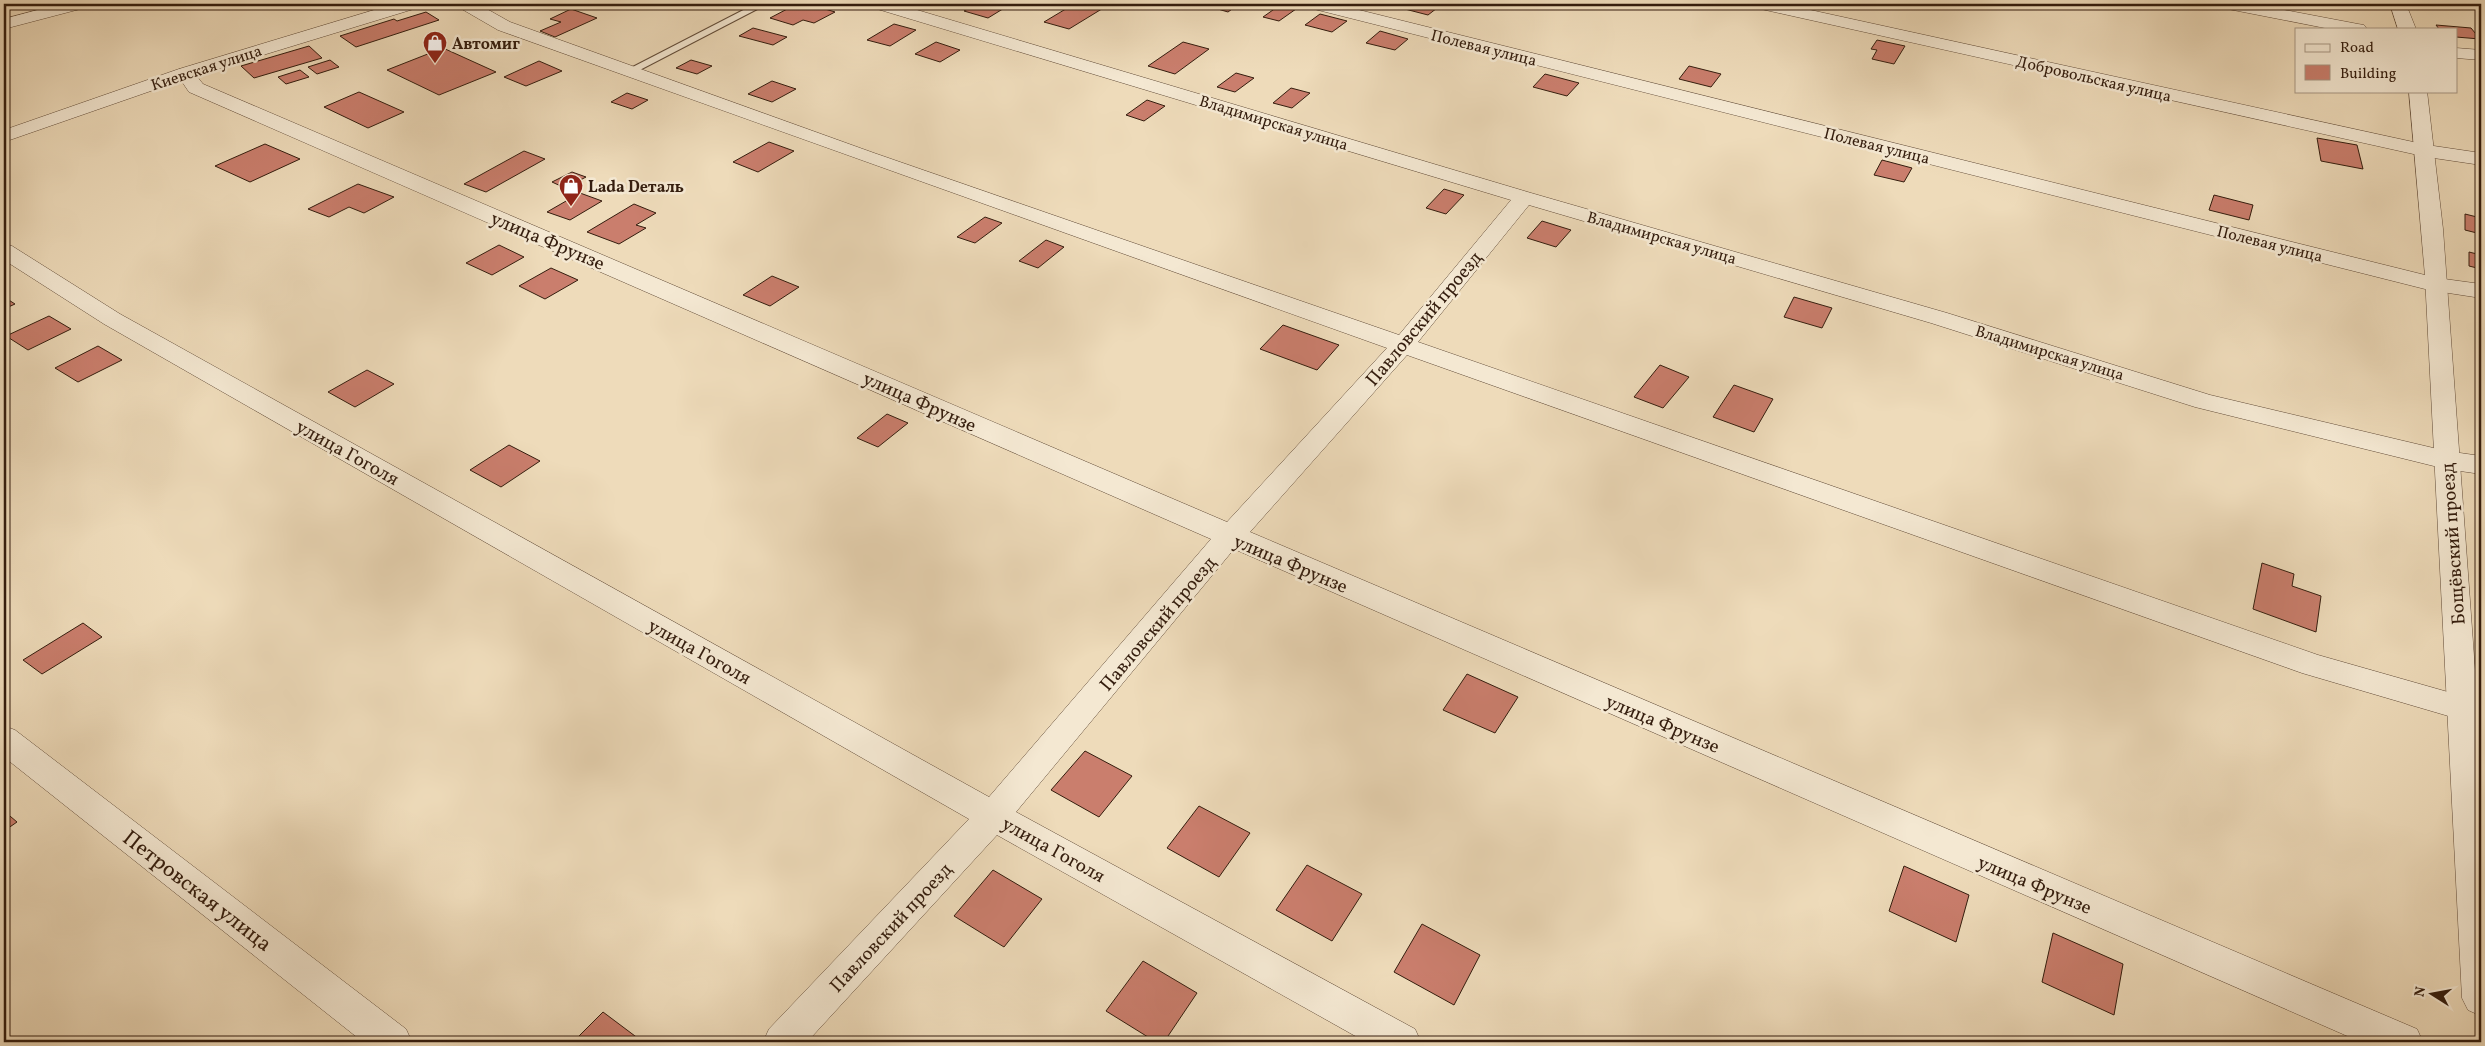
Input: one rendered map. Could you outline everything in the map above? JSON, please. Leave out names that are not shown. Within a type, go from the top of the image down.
[{"type":"street","points":[[4,24],[78,4]]},
{"type":"street","name":"Киевская улица","points":[[4,136],[185,73],[410,4]]},
{"type":"street","points":[[466,4],[504,26],[867,157],[1404,344],[2312,665],[2472,710]]},
{"type":"street","name":"Владимирская улица","points":[[880,4],[1524,197],[1939,318],[2204,401],[2446,460],[2481,465]]},
{"type":"street","name":"Полевая улица","points":[[1316,4],[2437,285],[2481,291]]},
{"type":"street","name":"Добровольская улица","points":[[1761,4],[2426,151],[2481,159]]},
{"type":"street","points":[[2228,4],[2353,28]]},
{"type":"street","points":[[2398,4],[2407,28]]},
{"type":"street","points":[[2458,53],[2481,55]]},
{"type":"street","name":"улица Фрунзе","points":[[185,73],[196,88],[204,92],[2404,1042]]},
{"type":"street","name":"Бощёвский проезд","points":[[2418,92],[2426,151],[2437,285],[2446,460],[2472,710],[2481,998]]},
{"type":"street","name":"Павловский проезд","points":[[782,1042],[994,816],[1230,536],[1404,344],[1524,197]]},
{"type":"street","name":"улица Гоголя","points":[[4,251],[112,320],[994,816],[1402,1042]]},
{"type":"street","name":"Петровская улица","points":[[4,739],[392,1042]]},
{"type":"lane","points":[[630,71],[762,4]]},
{"type":"building","points":[[809,4],[835,12],[814,23],[803,20],[793,25],[770,18],[791,7],[799,9]]},
{"type":"building","points":[[977,4],[994,4],[1006,7],[988,18],[964,11]]},
{"type":"building","points":[[1074,4],[1093,4],[1105,7],[1069,29],[1044,22]]},
{"type":"building","points":[[1216,4],[1239,4],[1228,12],[1211,7]]},
{"type":"building","points":[[1407,4],[1441,5],[1428,15],[1401,8]]},
{"type":"building","points":[[1280,5],[1296,9],[1279,21],[1263,17]]},
{"type":"building","points":[[571,9],[597,18],[555,37],[540,31],[561,22],[550,19]]},
{"type":"building","points":[[426,12],[439,20],[356,47],[340,36],[394,19],[397,21]]},
{"type":"building","points":[[1320,14],[1347,21],[1332,32],[1305,25]]},
{"type":"building","points":[[894,24],[916,30],[890,46],[867,40]]},
{"type":"building","points":[[2436,25],[2471,28],[2480,39],[2458,37],[2458,28],[2438,28]]},
{"type":"building","points":[[753,28],[787,37],[773,45],[739,36]]},
{"type":"building","points":[[1380,31],[1408,39],[1395,50],[1366,43]]},
{"type":"building","points":[[1877,40],[1905,46],[1894,64],[1872,59],[1877,50],[1871,49]]},
{"type":"building","points":[[936,42],[960,50],[940,62],[915,54]]},
{"type":"building","points":[[1183,42],[1209,49],[1175,74],[1148,66]]},
{"type":"building","points":[[309,46],[322,58],[254,78],[241,66]]},
{"type":"building","points":[[443,48],[496,72],[439,95],[387,70]]},
{"type":"building","points":[[330,60],[339,67],[317,74],[308,67]]},
{"type":"building","points":[[691,60],[712,66],[697,74],[676,68]]},
{"type":"building","points":[[539,61],[562,71],[526,86],[504,77]]},
{"type":"building","points":[[1689,66],[1721,74],[1711,87],[1679,79]]},
{"type":"building","points":[[300,70],[309,77],[286,84],[278,77]]},
{"type":"building","points":[[1236,73],[1254,78],[1235,92],[1217,87]]},
{"type":"building","points":[[1545,74],[1579,83],[1567,96],[1533,87]]},
{"type":"building","points":[[772,81],[796,89],[772,102],[748,94]]},
{"type":"building","points":[[1291,88],[1310,93],[1292,108],[1273,103]]},
{"type":"building","points":[[359,92],[404,112],[368,128],[324,107]]},
{"type":"building","points":[[627,93],[648,100],[632,109],[611,102]]},
{"type":"building","points":[[1147,100],[1165,106],[1144,121],[1126,115]]},
{"type":"building","points":[[2317,138],[2357,145],[2363,169],[2321,161]]},
{"type":"building","points":[[769,142],[794,151],[758,172],[733,162]]},
{"type":"building","points":[[265,144],[300,159],[250,182],[215,166]]},
{"type":"building","points":[[524,151],[545,159],[486,192],[464,184]]},
{"type":"building","points":[[1882,160],[1912,168],[1904,182],[1874,175]]},
{"type":"building","points":[[572,172],[586,177],[565,188],[552,182]]},
{"type":"building","points":[[358,184],[394,197],[364,213],[349,207],[329,217],[308,209]]},
{"type":"building","points":[[1444,189],[1464,195],[1446,214],[1426,208]]},
{"type":"building","points":[[580,193],[602,201],[570,220],[547,212]]},
{"type":"building","points":[[2214,195],[2253,205],[2249,220],[2209,210]]},
{"type":"building","points":[[634,204],[656,213],[636,225],[646,228],[619,244],[587,232]]},
{"type":"building","points":[[2465,214],[2481,218],[2481,234],[2465,230]]},
{"type":"building","points":[[985,217],[1002,223],[975,243],[957,237]]},
{"type":"building","points":[[1542,221],[1571,230],[1556,247],[1527,238]]},
{"type":"building","points":[[1046,240],[1064,247],[1038,268],[1019,261]]},
{"type":"building","points":[[499,245],[524,257],[492,275],[466,263]]},
{"type":"building","points":[[2469,252],[2481,255],[2481,269],[2469,266]]},
{"type":"building","points":[[551,268],[578,280],[545,299],[519,286]]},
{"type":"building","points":[[772,276],[799,287],[770,306],[743,295]]},
{"type":"building","points":[[4,297],[15,304],[4,309]]},
{"type":"building","points":[[1794,297],[1832,308],[1822,328],[1784,317]]},
{"type":"building","points":[[2476,308],[2481,309],[2481,327],[2476,325]]},
{"type":"building","points":[[49,316],[71,329],[28,350],[6,336]]},
{"type":"building","points":[[1283,325],[1339,345],[1317,370],[1260,349]]},
{"type":"building","points":[[98,346],[122,360],[78,382],[55,368]]},
{"type":"building","points":[[1660,365],[1689,377],[1663,408],[1634,397]]},
{"type":"building","points":[[367,370],[394,384],[355,407],[328,392]]},
{"type":"building","points":[[1734,385],[1773,399],[1754,432],[1713,417]]},
{"type":"building","points":[[887,414],[908,423],[878,447],[857,438]]},
{"type":"building","points":[[509,445],[540,461],[501,487],[470,470]]},
{"type":"building","points":[[2262,563],[2294,574],[2292,586],[2321,596],[2316,632],[2253,609]]},
{"type":"building","points":[[83,623],[102,637],[42,674],[23,660]]},
{"type":"building","points":[[1467,674],[1518,697],[1495,733],[1443,710]]},
{"type":"building","points":[[1085,751],[1132,776],[1099,817],[1051,790]]},
{"type":"building","points":[[1199,806],[1250,833],[1219,877],[1167,848]]},
{"type":"building","points":[[4,811],[17,822],[4,831]]},
{"type":"building","points":[[1307,865],[1362,894],[1332,941],[1276,910]]},
{"type":"building","points":[[1904,866],[1969,895],[1956,942],[1889,911]]},
{"type":"building","points":[[993,870],[1042,899],[1004,947],[954,916]]},
{"type":"building","points":[[1422,924],[1480,955],[1454,1005],[1394,972]]},
{"type":"building","points":[[2053,933],[2123,964],[2114,1015],[2042,982]]},
{"type":"building","points":[[1143,961],[1197,993],[1164,1042],[1156,1042],[1106,1011]]},
{"type":"building","points":[[603,1012],[643,1042],[573,1042]]},
{"type":"place","name":"Автомиг","points":[[435,64]]},
{"type":"place","name":"Lada Dеталь","points":[[571,207]]}]
